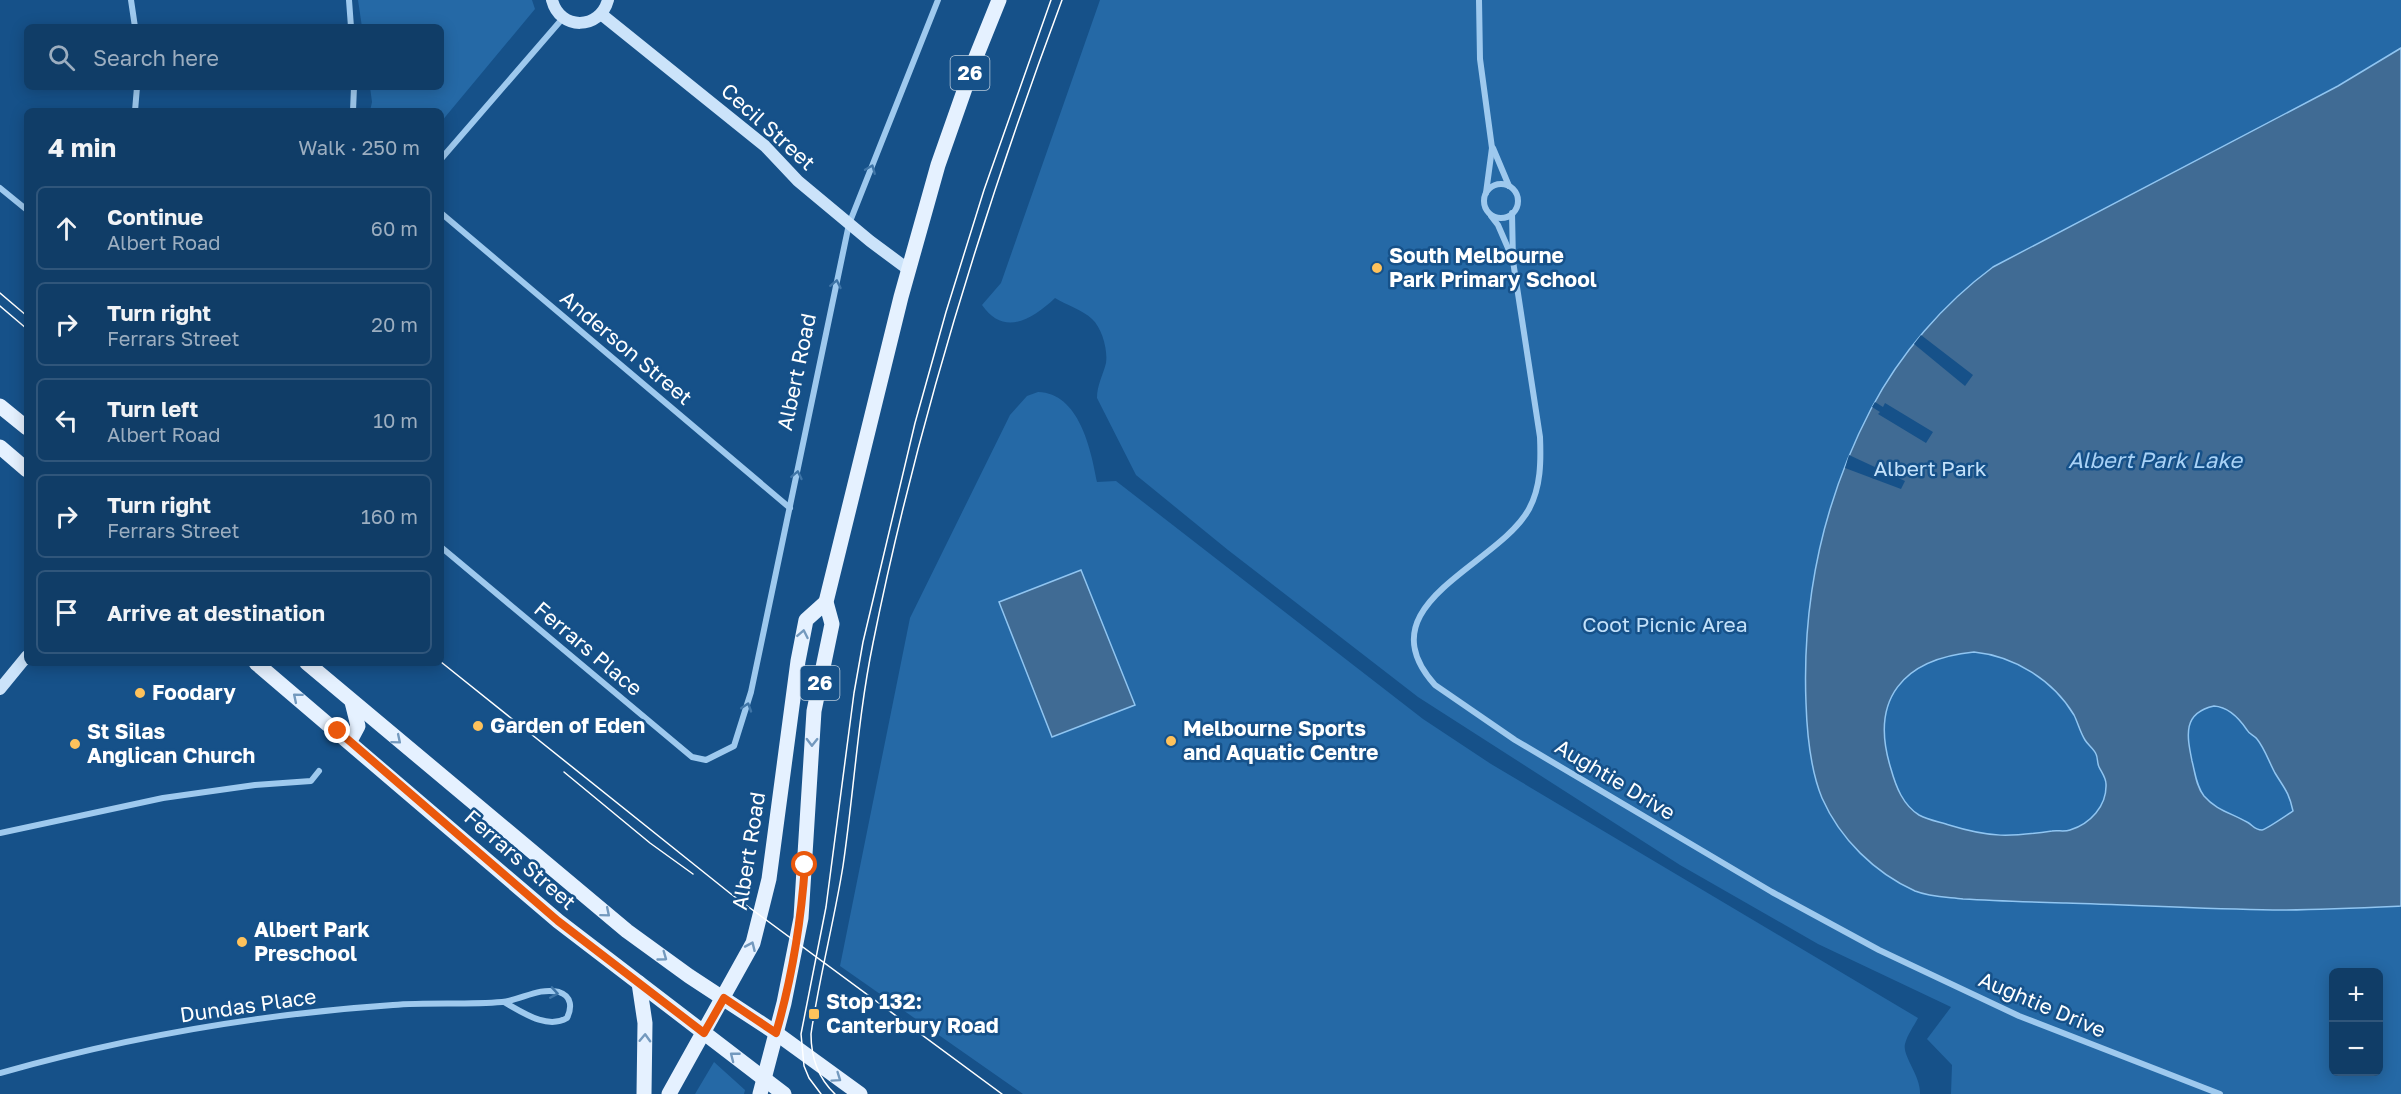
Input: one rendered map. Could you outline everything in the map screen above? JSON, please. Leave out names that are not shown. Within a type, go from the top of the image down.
[{"type":"main road","name":"26","points":[[762,1087],[788,984],[803,899],[814,711],[832,624],[826,602],[909,270],[944,147],[999,0]]},
{"type":"main road","points":[[0,406],[24,426]]},
{"type":"main road","points":[[0,447],[24,467]]},
{"type":"main road","name":"Albert Road","points":[[704,1033],[753,943],[759,924],[769,879],[798,661],[806,620],[826,602]]},
{"type":"main road","name":"Ferrars Street","points":[[260,666],[558,921],[704,1033],[762,1087],[784,1094]]},
{"type":"main road","name":"Ferrars Street","points":[[310,666],[627,931],[689,976],[776,1033],[860,1094]]},
{"type":"main road","points":[[350,741],[358,726],[352,702]]},
{"type":"main road","points":[[639,983],[645,1023],[644,1094]]},
{"type":"main road","name":"26","points":[[669,1094],[686,1060],[704,1033]]},
{"type":"street","points":[[131,0],[135,24]]},
{"type":"street","points":[[349,0],[351,24]]},
{"type":"street","points":[[552,0],[557,12],[563,18],[575,23],[594,21],[602,14],[608,0]]},
{"type":"street","name":"Albert Road","points":[[719,755],[734,746],[751,692],[849,224],[938,0]]},
{"type":"street","points":[[1479,0],[1480,59],[1492,148],[1484,201],[1489,213],[1502,218],[1512,213],[1518,201],[1492,148]]},
{"type":"street","name":"Cecil Street","points":[[602,14],[765,146],[798,181],[849,224],[909,270]]},
{"type":"street","points":[[444,156],[563,18]]},
{"type":"street","points":[[135,108],[137,90]]},
{"type":"street","points":[[352,108],[354,90]]},
{"type":"street","points":[[1486,193],[1496,185],[1509,186]]},
{"type":"street","points":[[0,188],[24,208]]},
{"type":"street","name":"Aughtie Drive","points":[[1489,213],[1498,225],[1513,261]]},
{"type":"street","name":"Aughtie Drive","points":[[1512,213],[1513,261],[1540,437],[1539,480],[1529,509],[1511,531],[1436,594],[1417,619],[1414,632],[1417,657],[1428,677],[1435,685],[1515,740],[1772,892],[1879,950],[2019,1016],[2220,1094]]},
{"type":"street","name":"Anderson Street","points":[[444,216],[790,508]]},
{"type":"street","name":"Ferrars Place","points":[[444,550],[692,757],[706,760],[719,755]]},
{"type":"street","points":[[0,689],[24,660]]},
{"type":"street","points":[[0,833],[163,798],[275,783],[311,781],[319,771]]},
{"type":"street","name":"Dundas Place","points":[[0,1073],[121,1043],[273,1017],[393,1005],[504,1002],[536,992],[552,992],[566,996],[570,1005],[567,1018],[554,1022],[530,1016],[504,1002]]},
{"type":"green space","points":[[358,0],[532,0],[535,9],[444,118],[444,108],[371,108],[370,90],[444,90],[444,24],[362,24]]},
{"type":"green space","name":"Albert Park","points":[[1100,0],[2401,0],[2401,1094],[1951,1094],[1952,1065],[1927,1039],[1951,1007],[1818,944],[1680,865],[1418,697],[1228,550],[1136,475],[1097,398],[1106,363],[1106,352],[1099,328],[1092,319],[1055,298],[1028,318],[1009,322],[991,315],[982,305],[1001,283]]},
{"type":"green space","name":"Melbourne Sports and Aquatic Centre","points":[[1038,392],[1052,395],[1064,402],[1073,412],[1087,439],[1097,482],[1116,481],[1423,719],[1491,764],[1918,1018],[1907,1037],[1905,1049],[1918,1080],[1920,1094],[1023,1094],[840,966],[910,618],[1010,415],[1027,396]]},
{"type":"green space","points":[[714,1062],[745,1090],[744,1094],[695,1094]]},
{"type":"water","name":"Albert Park Lake","points":[[2401,48],[2401,906],[2273,910],[1963,899],[1933,896],[1900,884],[1860,853],[1838,827],[1830,813],[1822,798],[1815,775],[1806,715],[1808,627],[1819,552],[1840,479],[1871,409],[1895,369],[1924,331],[1957,297],[1993,267],[2338,86]],"holes":[[[1974,652],[1989,654],[2018,664],[2044,681],[2065,702],[2074,715],[2086,742],[2094,750],[2106,782],[2104,800],[2090,819],[2066,831],[2012,835],[1989,834],[1926,818],[1913,811],[1904,801],[1893,776],[1885,744],[1885,722],[1889,703],[1898,687],[1911,674],[1928,663],[1949,656]],[[2214,706],[2224,708],[2233,714],[2257,739],[2288,795],[2293,811],[2262,830],[2219,808],[2209,801],[2199,788],[2190,752],[2189,727],[2196,714]]]},
{"type":"water","points":[[1081,570],[1135,705],[1052,737],[999,602]]},
{"type":"pier","points":[[1921,335],[1973,375],[1965,386],[1914,344]]},
{"type":"pier","points":[[1875,402],[1883,407],[1885,403],[1933,432],[1926,443],[1878,414],[1880,412],[1872,407]]},
{"type":"pier","points":[[1849,455],[1905,481],[1901,489],[1845,468]]},
{"type":"tram line","points":[[821,1094],[809,1078],[804,1066],[801,1034],[826,907],[854,693],[863,642],[915,423],[946,312],[984,190],[1051,0]]},
{"type":"tram line","points":[[835,1094],[824,1081],[817,1067],[812,1051],[811,1034],[843,866],[873,643],[910,480],[955,318],[1006,158],[1062,0]]},
{"type":"tram line","points":[[0,293],[24,313]]},
{"type":"tram line","points":[[0,306],[24,326]]},
{"type":"tram line","points":[[444,664],[731,894],[1002,1094]]},
{"type":"tram line","points":[[564,772],[650,843],[693,874]]},
{"type":"place","name":"South Melbourne Park Primary School","points":[[1377,268]]},
{"type":"place","name":"Foodary","points":[[140,693]]},
{"type":"place","name":"Garden of Eden","points":[[478,726]]},
{"type":"place","name":"Melbourne Sports and Aquatic Centre","points":[[1171,741]]},
{"type":"place","name":"St Silas Anglican Church","points":[[75,744]]},
{"type":"place","name":"Albert Park Preschool","points":[[242,942]]},
{"type":"place","name":"Stop 132: Canterbury Road","points":[[814,1014]]},
{"type":"route","points":[[338,731],[558,921],[704,1033],[724,998],[776,1033],[801,918],[805,865]]},
{"type":"park label","name":"Coot Picnic Area","points":[[1665,625]]}]
